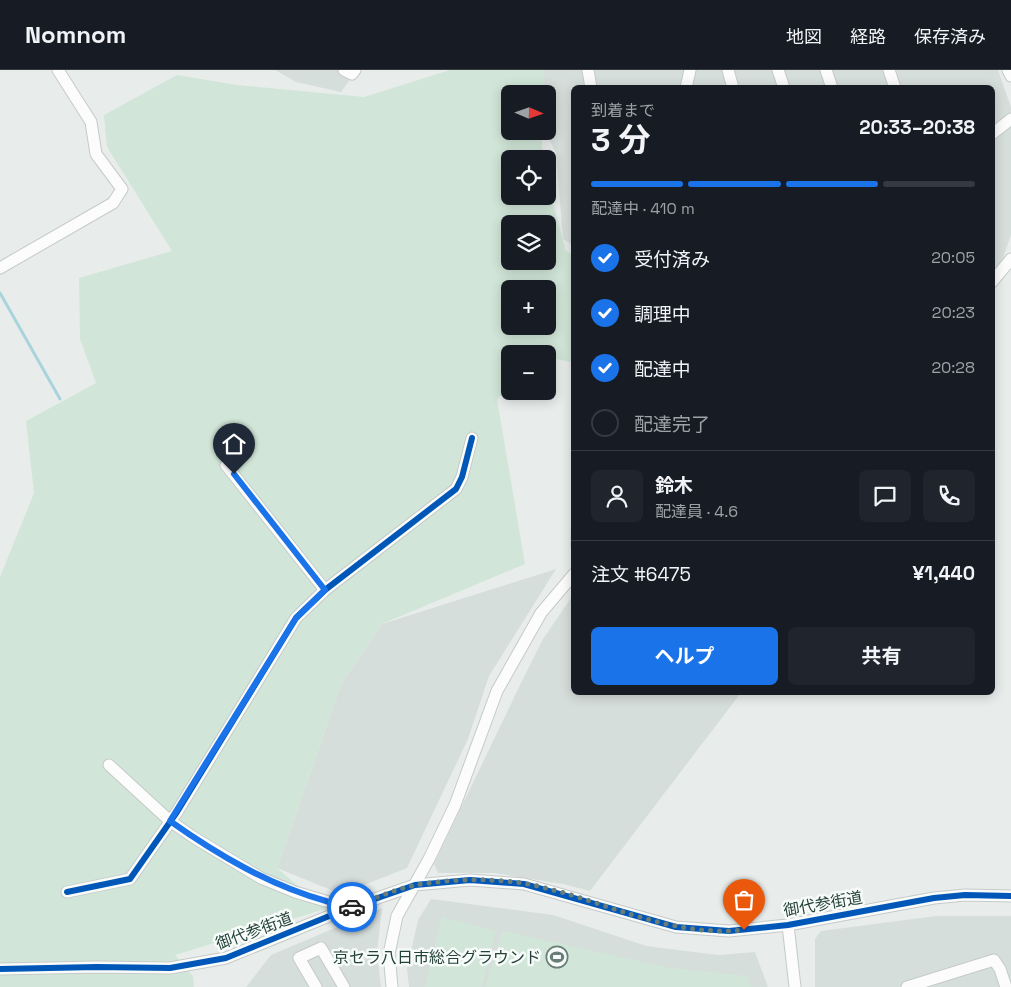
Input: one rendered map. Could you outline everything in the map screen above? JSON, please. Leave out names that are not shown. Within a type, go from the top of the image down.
[{"type":"street","points":[[0,268],[114,203],[122,189],[96,154],[91,122],[58,70]]},
{"type":"street","points":[[344,70],[352,74],[355,70]]},
{"type":"street","points":[[588,70],[590,85]]},
{"type":"street","points":[[687,85],[690,70]]},
{"type":"street","points":[[728,70],[732,85]]},
{"type":"street","points":[[778,70],[783,85]]},
{"type":"street","points":[[826,70],[831,85]]},
{"type":"street","points":[[889,70],[894,85]]},
{"type":"street","points":[[1008,70],[1011,76]]},
{"type":"street","points":[[995,132],[1011,119]]},
{"type":"street","points":[[995,278],[1011,259]]},
{"type":"street","points":[[67,892],[130,879],[170,821],[296,618],[325,590],[456,489],[462,477],[472,438]]},
{"type":"street","points":[[226,465],[325,590]]},
{"type":"street","points":[[392,987],[389,954],[397,916],[456,805],[498,690],[541,613],[571,578]]},
{"type":"street","points":[[109,765],[170,821],[261,878],[295,892],[349,908]]},
{"type":"street","name":"御代参街道","points":[[0,969],[170,968],[226,958],[349,908],[415,885],[470,880],[524,884],[676,927],[729,931],[788,925],[965,894],[1000,894],[1011,896]]},
{"type":"street","points":[[788,925],[795,987]]},
{"type":"street","points":[[316,987],[299,958],[321,948],[344,987]]},
{"type":"street","points":[[907,987],[994,960],[1000,969],[1006,987]]},
{"type":"shaded area","points":[[275,70],[357,70],[341,92],[296,82]]},
{"type":"shaded area","points":[[514,70],[998,70],[1011,107],[1011,235],[1003,258],[995,269],[995,85],[571,85],[571,244],[563,239],[554,150],[550,140],[556,140],[556,85],[522,85]]},
{"type":"shaded area","points":[[556,569],[489,676],[468,739],[407,868],[341,894],[277,868],[342,682],[382,624]]},
{"type":"shaded area","points":[[571,598],[571,695],[739,695],[590,891],[563,884],[494,873],[438,873],[434,864],[543,639]]},
{"type":"shaded area","points":[[431,899],[553,915],[646,946],[718,955],[755,952],[768,987],[409,987],[407,969],[418,920]]},
{"type":"shaded area","points":[[382,908],[377,952],[381,987],[246,987],[271,955]]},
{"type":"shaded area","points":[[936,916],[1011,916],[1011,987],[815,987],[815,939],[821,931]]},
{"type":"green space","points":[[450,70],[544,70],[545,85],[501,85],[501,140],[542,140],[542,150],[501,150],[501,205],[553,205],[566,251],[571,254],[571,362],[556,359],[556,345],[501,345],[501,396],[497,399],[525,564],[382,624],[342,682],[277,868],[325,909],[175,955],[193,976],[194,987],[0,987],[0,577],[34,493],[26,421],[96,383],[80,339],[79,278],[172,251],[107,147],[104,115],[177,75],[237,85],[364,97]]},
{"type":"green space","points":[[442,917],[496,931],[482,987],[425,987]]},
{"type":"green space","name":"京セラ八日市総合グラウンド","points":[[503,931],[670,968],[747,976],[751,987],[485,987]]},
{"type":"waterway","points":[[0,293],[60,399]]},
{"type":"cycle path","points":[[67,892],[130,879],[177,812],[296,618],[325,590],[456,489],[462,477],[472,438]]},
{"type":"cycle path","points":[[0,969],[170,968],[226,958],[349,908],[415,885],[470,880],[524,884],[676,927],[729,931],[788,925],[934,898],[965,895],[1011,896]]},
{"type":"way so far","points":[[352,907],[415,885],[470,880],[506,881],[569,895],[629,915],[676,927],[729,931],[744,930]]},
{"type":"place","name":"京セラ八日市総合グラウンド","points":[[557,957]]},
{"type":"route","points":[[234,474],[325,590],[296,618],[170,821],[261,878],[295,892],[349,908],[352,907]]}]
